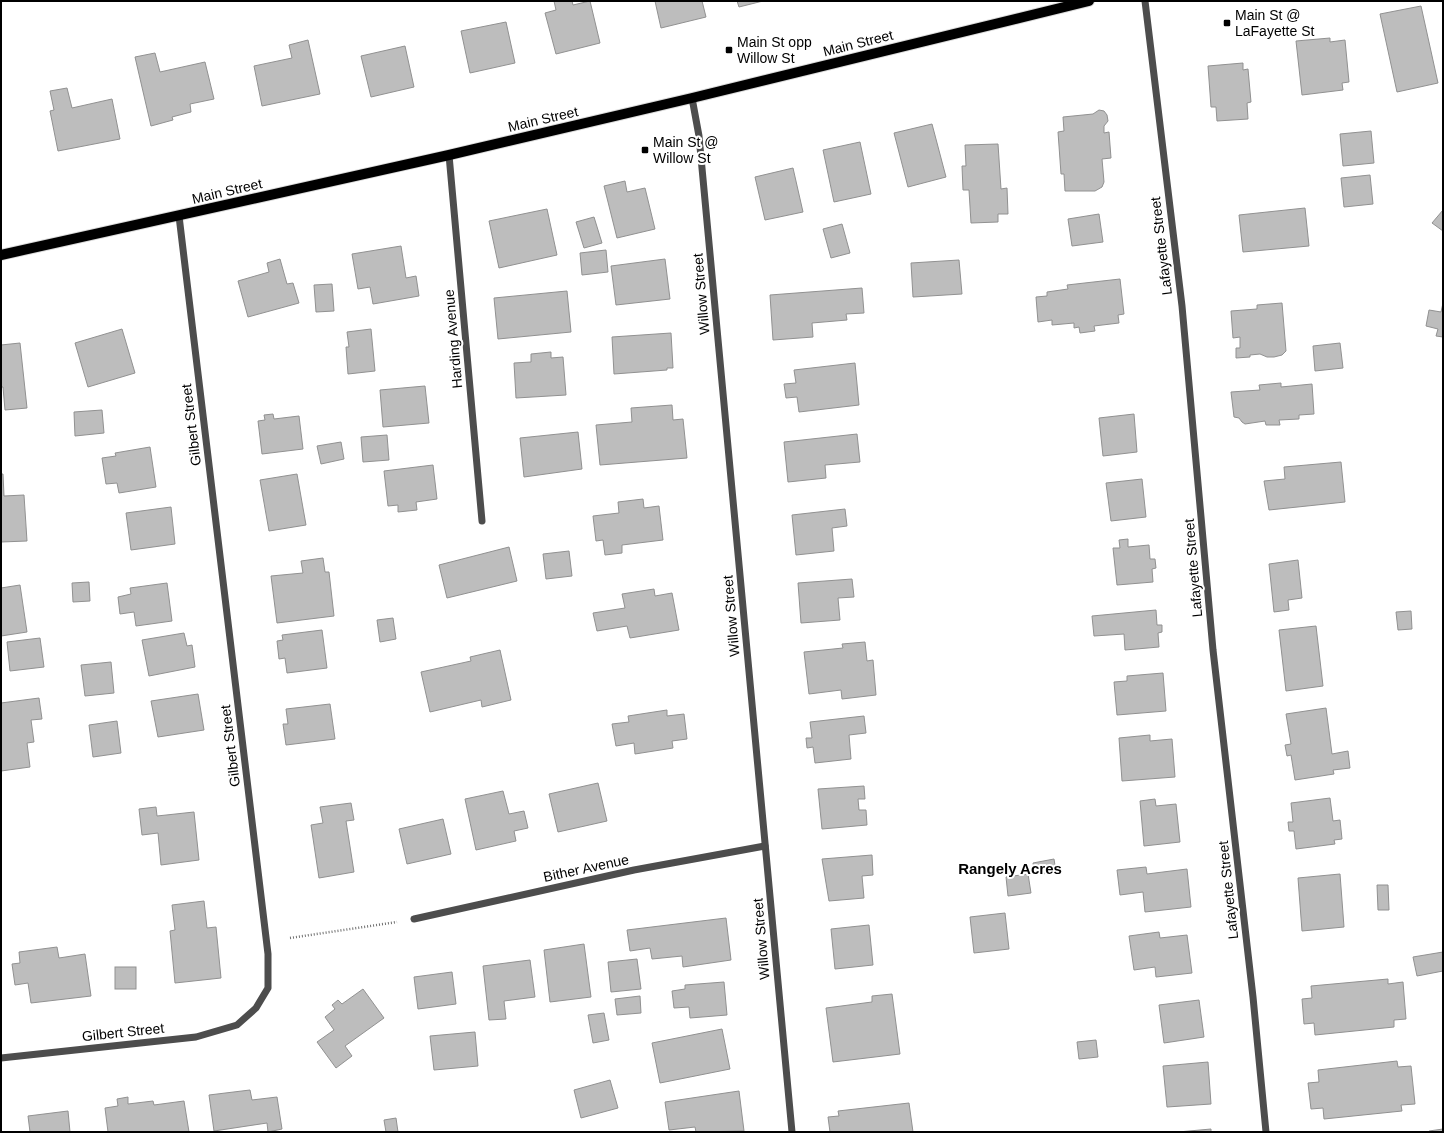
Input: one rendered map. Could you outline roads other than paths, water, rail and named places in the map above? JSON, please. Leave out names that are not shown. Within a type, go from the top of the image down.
[{"type":"main road","name":"Main Street","points":[[1,256],[449,155],[692,98],[1089,1]]},
{"type":"street","name":"Lafayette Street","points":[[1145,1],[1182,306],[1213,650],[1253,997],[1266,1132]]},
{"type":"street","name":"Willow Street","points":[[692,98],[699,142],[792,1132]]},
{"type":"street","name":"Harding Avenue","points":[[449,155],[482,521]]},
{"type":"street","name":"Gilbert Street","points":[[1,1058],[196,1037],[237,1025],[256,1008],[268,988],[268,954],[180,216]]},
{"type":"street","name":"Bither Avenue","points":[[414,919],[634,870],[766,846]]},
{"type":"place","name":"Main St @ LaFayette St","points":[[1227,23]]},
{"type":"place","name":"Main St opp Willow St","points":[[729,50]]},
{"type":"place","name":"Main St @ Willow St","points":[[645,150]]},
{"type":"district","name":"Rangely Acres","points":[[1010,868]]}]
